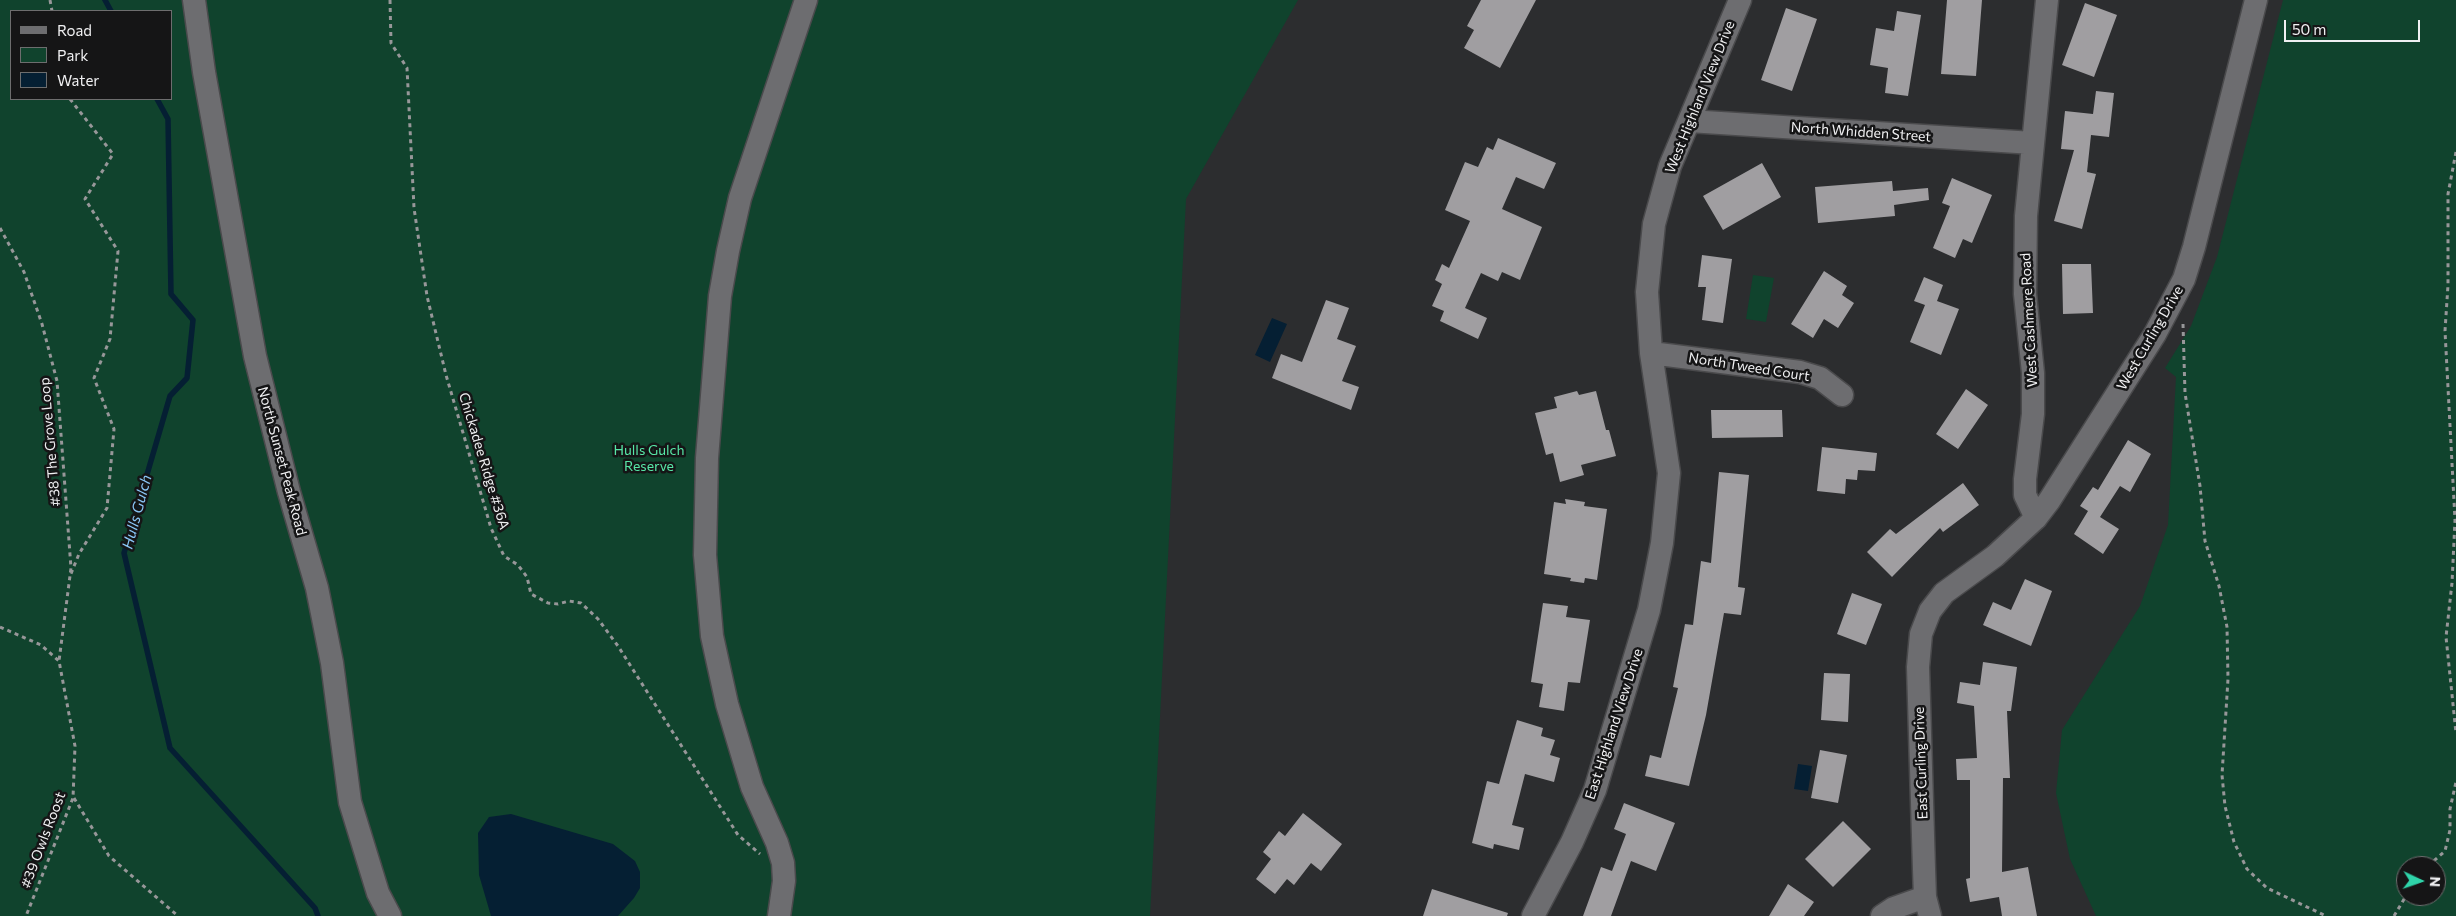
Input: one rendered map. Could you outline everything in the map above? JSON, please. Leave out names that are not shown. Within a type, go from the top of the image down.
[{"type":"street","name":"North Sunset Peak Road","points":[[194,0],[204,72],[255,356],[288,492],[317,588],[332,663],[350,802],[378,893],[390,916]]},
{"type":"street","points":[[779,916],[784,882],[783,863],[777,843],[752,787],[727,704],[712,636],[705,555],[707,458],[720,296],[728,251],[740,198],[806,0]]},
{"type":"street","name":"West Highland View Drive","points":[[1649,610],[1662,543],[1669,473],[1651,353],[1648,292],[1654,224],[1670,166],[1740,0]]},
{"type":"street","name":"West Cashmere Road","points":[[2036,518],[2026,495],[2025,480],[2033,414],[2032,373],[2025,294],[2026,216],[2047,0]]},
{"type":"street","name":"West Curling Drive","points":[[1930,612],[1944,592],[1995,556],[2036,518],[2049,501],[2140,360],[2184,279],[2194,247],[2256,0]]},
{"type":"street","name":"North Whidden Street","points":[[1689,121],[2033,143]]},
{"type":"street","name":"North Tweed Court","points":[[1651,353],[1800,372],[1820,378],[1842,395]]},
{"type":"street","name":"East Highland View Drive","points":[[1533,916],[1572,842],[1595,790],[1649,610]]},
{"type":"street","name":"East Curling Drive","points":[[1928,906],[1918,667],[1921,634],[1930,612]]},
{"type":"street","points":[[1882,916],[1894,908],[1928,906]]},
{"type":"path","name":"Chickadee Ridge #36A","points":[[390,0],[391,43],[407,68],[414,208],[427,296],[446,375],[494,535],[504,556],[518,565],[527,577],[531,594],[548,603],[558,604],[569,601],[581,603],[598,619],[618,646],[738,835],[765,859],[783,863]]},
{"type":"path","name":"#38 The Grove Loop","points":[[70,576],[79,554],[107,508],[114,429],[94,378],[110,339],[118,251],[85,199],[113,154],[71,100]]},
{"type":"path","points":[[2456,152],[2448,194],[2448,285],[2445,331],[2456,520],[2446,636],[2456,733]]},
{"type":"path","name":"#38 The Grove Loop","points":[[0,228],[24,272],[42,324],[57,381],[70,576],[59,661]]},
{"type":"path","points":[[2183,318],[2185,392],[2200,486],[2205,541],[2219,586],[2227,627],[2228,679],[2222,775],[2225,806],[2234,842],[2247,868],[2268,888],[2326,916]]},
{"type":"path","points":[[0,626],[41,645],[59,661]]},
{"type":"path","name":"#39 Owls Roost","points":[[26,916],[73,798],[75,746],[59,661]]},
{"type":"path","points":[[2439,856],[2445,851],[2450,830],[2450,809],[2456,782]]},
{"type":"path","points":[[73,798],[109,856],[178,916]]},
{"type":"green space","name":"Hulls Gulch Reserve","points":[[0,0],[1298,0],[1186,199],[1150,916],[0,916]]},
{"type":"green space","points":[[2283,0],[2456,0],[2456,916],[2096,916],[2070,859],[2056,793],[2062,730],[2140,606],[2168,525],[2176,377],[2165,368],[2191,326],[2217,257]]},
{"type":"green space","points":[[1753,275],[1774,278],[1766,322],[1746,319]]},
{"type":"water","points":[[1272,318],[1287,324],[1270,362],[1255,355]]},
{"type":"water","points":[[1798,764],[1812,766],[1808,791],[1794,789]]},
{"type":"water","points":[[511,814],[613,844],[635,861],[640,872],[640,888],[634,898],[618,916],[491,916],[479,875],[478,833],[489,817]]},
{"type":"building","points":[[1481,0],[1536,0],[1500,68],[1464,48],[1474,30],[1467,26]]},
{"type":"building","points":[[1947,0],[1982,0],[1976,76],[1941,74]]},
{"type":"building","points":[[2085,3],[2117,15],[2094,77],[2062,65]]},
{"type":"building","points":[[1786,8],[1817,19],[1792,91],[1761,80]]},
{"type":"building","points":[[1897,11],[1921,15],[1908,96],[1885,93],[1888,68],[1870,65],[1876,28],[1894,31]]},
{"type":"building","points":[[2096,91],[2114,93],[2109,137],[2091,135],[2087,172],[2096,174],[2082,229],[2054,221],[2074,150],[2061,149],[2065,111],[2093,114]]},
{"type":"building","points":[[1498,138],[1556,163],[1544,189],[1516,177],[1502,209],[1542,227],[1520,280],[1502,272],[1498,281],[1481,273],[1465,308],[1487,318],[1478,339],[1440,321],[1444,311],[1432,306],[1442,284],[1435,280],[1442,264],[1449,268],[1470,221],[1445,210],[1465,162],[1478,167],[1487,147],[1493,150]]},
{"type":"building","points":[[1762,163],[1781,197],[1723,230],[1703,196]]},
{"type":"building","points":[[1952,178],[1992,195],[1972,243],[1963,239],[1955,258],[1933,248],[1950,206],[1942,203]]},
{"type":"building","points":[[1892,181],[1893,191],[1928,188],[1929,200],[1894,205],[1895,216],[1818,223],[1815,187]]},
{"type":"building","points":[[1702,255],[1732,259],[1723,323],[1702,320],[1706,287],[1698,287]]},
{"type":"building","points":[[2062,264],[2091,264],[2093,313],[2063,314]]},
{"type":"building","points":[[1824,271],[1847,286],[1842,295],[1854,303],[1838,328],[1824,319],[1813,338],[1791,324]]},
{"type":"building","points":[[1924,277],[1943,285],[1937,301],[1959,309],[1941,355],[1910,342],[1925,305],[1914,301]]},
{"type":"building","points":[[1326,300],[1349,308],[1337,339],[1356,346],[1342,381],[1359,387],[1351,410],[1272,378],[1281,354],[1302,362]]},
{"type":"building","points":[[1966,389],[1988,405],[1958,449],[1936,434]]},
{"type":"building","points":[[1577,391],[1579,395],[1596,391],[1606,430],[1609,430],[1616,456],[1581,465],[1584,475],[1560,482],[1553,453],[1546,455],[1535,413],[1557,408],[1554,397]]},
{"type":"building","points":[[1711,410],[1782,410],[1783,437],[1712,438]]},
{"type":"building","points":[[2128,440],[2151,454],[2130,492],[2120,486],[2100,517],[2119,529],[2103,554],[2074,534],[2088,511],[2080,506],[2093,487],[2098,490]]},
{"type":"building","points":[[1822,447],[1877,453],[1875,471],[1858,470],[1857,480],[1846,479],[1845,494],[1817,491]]},
{"type":"building","points":[[1719,472],[1749,475],[1738,587],[1745,588],[1741,615],[1724,613],[1706,715],[1689,786],[1645,776],[1650,755],[1661,758],[1678,688],[1673,687],[1685,624],[1693,625],[1701,561],[1711,563]]},
{"type":"building","points":[[1963,483],[1979,505],[1943,532],[1940,528],[1892,577],[1867,552],[1890,529],[1896,534]]},
{"type":"building","points":[[1565,499],[1585,502],[1584,506],[1607,509],[1597,580],[1585,578],[1584,583],[1570,581],[1571,578],[1544,574],[1554,502],[1566,504]]},
{"type":"building","points":[[2025,579],[2052,591],[2031,646],[1983,625],[1993,602],[2011,610]]},
{"type":"building","points":[[1852,593],[1882,604],[1866,645],[1837,634]]},
{"type":"building","points":[[1543,603],[1568,606],[1566,617],[1590,620],[1580,683],[1568,682],[1564,711],[1539,707],[1543,684],[1531,682]]},
{"type":"building","points":[[1983,662],[2017,667],[2011,711],[2007,711],[2010,778],[2003,778],[2002,872],[2028,867],[2037,916],[2002,916],[1999,897],[1970,902],[1966,879],[1970,878],[1970,780],[1957,780],[1956,759],[1977,758],[1974,706],[1957,703],[1960,682],[1980,685]]},
{"type":"building","points":[[1824,673],[1850,674],[1848,722],[1821,720]]},
{"type":"building","points":[[1517,720],[1543,728],[1541,736],[1555,740],[1550,755],[1560,758],[1554,782],[1525,774],[1512,825],[1524,828],[1519,850],[1494,844],[1493,849],[1472,843],[1487,781],[1499,784]]},
{"type":"building","points":[[1820,750],[1847,755],[1838,803],[1811,798]]},
{"type":"building","points":[[1624,803],[1675,823],[1656,871],[1631,861],[1611,916],[1583,916],[1601,867],[1612,871],[1626,834],[1614,829]]},
{"type":"building","points":[[1303,813],[1342,844],[1321,871],[1311,863],[1294,885],[1287,879],[1275,894],[1256,879],[1271,859],[1263,852],[1279,831],[1285,836]]},
{"type":"building","points":[[1843,821],[1871,849],[1833,887],[1805,859]]},
{"type":"building","points":[[1788,884],[1814,902],[1804,916],[1769,916]]},
{"type":"building","points":[[1432,889],[1508,913],[1507,916],[1423,916]]},
{"type":"waterway","name":"Hulls Gulch","points":[[105,0],[110,10]]},
{"type":"waterway","name":"Hulls Gulch","points":[[158,100],[168,119],[171,294],[193,320],[187,378],[170,396],[124,553],[170,748],[315,908],[318,916]]}]
